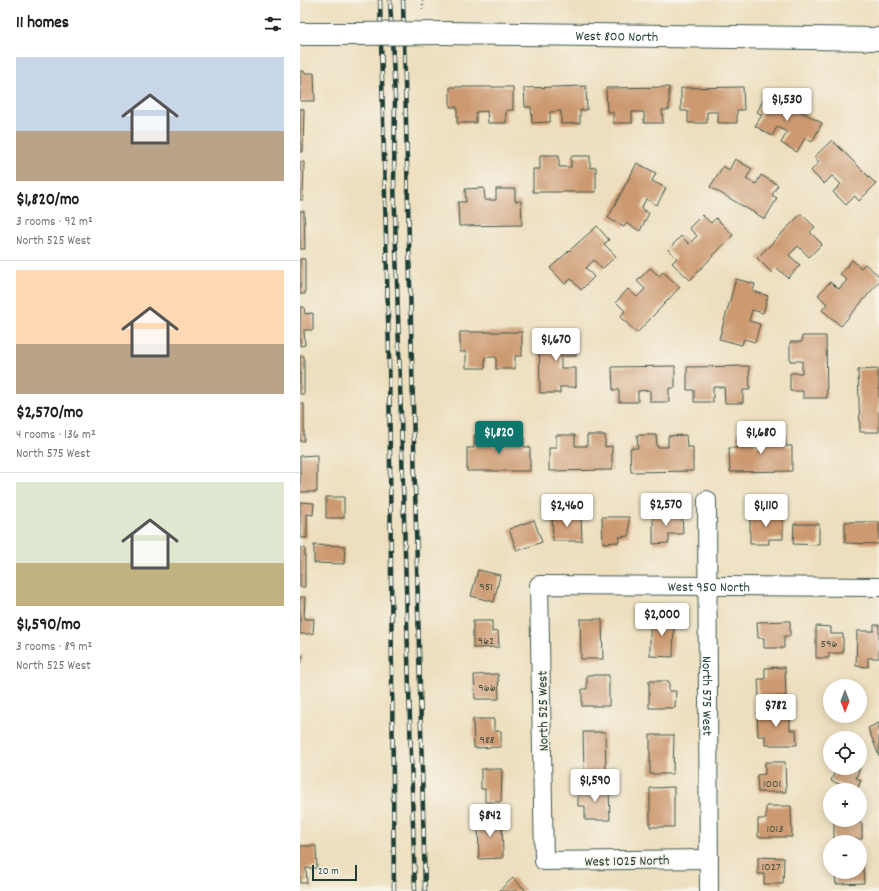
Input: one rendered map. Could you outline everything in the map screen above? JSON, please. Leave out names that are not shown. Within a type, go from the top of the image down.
[{"type":"street","name":"West 800 North","points":[[300,34],[442,33],[879,39]]},
{"type":"street","name":"North 575 West","points":[[707,500],[709,891]]},
{"type":"street","name":"West 950 North","points":[[539,585],[879,586]]},
{"type":"street","name":"North 525 West","points":[[539,585],[544,862]]},
{"type":"street","name":"West 1025 North","points":[[544,862],[709,859]]},
{"type":"path","points":[[423,0],[423,11]]},
{"type":"building","points":[[300,71],[304,71],[304,73],[314,73],[315,101],[300,101]]},
{"type":"building","points":[[586,86],[587,110],[580,110],[580,123],[561,124],[561,111],[550,112],[550,122],[532,123],[531,107],[525,107],[524,88]]},
{"type":"building","points":[[450,87],[513,87],[513,110],[506,110],[506,123],[488,123],[487,111],[476,112],[476,123],[457,123],[457,107],[450,107]]},
{"type":"building","points":[[669,87],[669,110],[662,110],[663,123],[644,123],[644,112],[632,112],[632,123],[613,123],[613,112],[607,112],[606,88]]},
{"type":"building","points":[[743,87],[744,110],[737,110],[737,123],[718,123],[718,112],[707,112],[707,123],[688,123],[688,111],[681,111],[681,88]]},
{"type":"building","points":[[767,93],[822,123],[812,142],[805,138],[797,152],[781,143],[787,132],[777,127],[772,136],[755,126],[762,115],[757,112]]},
{"type":"building","points":[[300,109],[304,109],[303,152],[300,152]]},
{"type":"building","points":[[832,140],[876,184],[859,201],[855,196],[846,205],[833,192],[841,184],[832,176],[824,184],[811,171],[819,162],[814,157]]},
{"type":"building","points":[[540,155],[559,155],[559,167],[571,167],[571,156],[590,156],[590,168],[596,167],[596,192],[533,192],[533,169],[540,169]]},
{"type":"building","points":[[735,159],[752,169],[746,179],[756,184],[761,175],[778,185],[772,195],[777,198],[765,219],[710,187],[723,166],[729,170]]},
{"type":"building","points":[[300,162],[304,162],[303,200],[300,200]]},
{"type":"building","points":[[637,163],[656,173],[652,181],[666,188],[657,205],[646,199],[641,209],[649,213],[640,231],[626,223],[624,227],[608,218]]},
{"type":"building","points":[[484,188],[485,200],[496,200],[496,189],[515,189],[515,201],[521,201],[522,225],[459,226],[458,202],[466,202],[465,189]]},
{"type":"building","points":[[300,211],[304,211],[305,249],[300,249]]},
{"type":"building","points":[[801,214],[815,227],[810,232],[822,244],[809,257],[798,246],[789,255],[800,265],[788,278],[777,268],[772,273],[757,258]]},
{"type":"building","points":[[702,215],[711,223],[716,218],[733,235],[690,280],[672,263],[677,258],[668,250],[681,236],[689,244],[697,236],[689,228]]},
{"type":"building","points":[[597,226],[609,240],[604,244],[616,256],[602,269],[594,260],[586,268],[594,277],[581,290],[571,279],[565,284],[550,268]]},
{"type":"building","points":[[300,259],[305,259],[305,294],[300,294]]},
{"type":"building","points":[[852,260],[861,268],[865,264],[879,276],[879,282],[841,326],[822,310],[827,304],[818,295],[830,282],[839,289],[847,280],[840,274]]},
{"type":"building","points":[[650,268],[659,276],[663,272],[680,287],[637,333],[620,317],[625,311],[616,302],[628,289],[637,297],[645,289],[637,281]]},
{"type":"building","points":[[736,279],[755,284],[753,291],[768,296],[763,313],[752,310],[749,321],[760,324],[755,342],[744,339],[742,345],[719,339]]},
{"type":"building","points":[[300,307],[304,307],[305,314],[313,313],[313,330],[304,330],[305,345],[300,346]]},
{"type":"building","points":[[539,331],[559,331],[559,338],[576,338],[576,356],[561,356],[561,368],[576,368],[576,387],[560,387],[560,393],[540,393]]},
{"type":"building","points":[[460,332],[522,332],[522,356],[515,356],[515,369],[496,369],[496,357],[485,357],[485,368],[466,368],[466,352],[460,352]]},
{"type":"building","points":[[802,336],[826,336],[827,398],[803,398],[803,391],[790,391],[790,373],[802,373],[802,361],[790,361],[790,342],[802,342]]},
{"type":"building","points":[[300,356],[304,356],[304,394],[300,394]]},
{"type":"building","points":[[675,366],[675,388],[669,388],[669,402],[650,402],[650,390],[638,391],[638,402],[619,402],[619,390],[613,390],[612,367]]},
{"type":"building","points":[[749,366],[750,390],[743,390],[743,403],[725,403],[724,387],[713,387],[713,402],[694,402],[694,390],[687,390],[687,367]]},
{"type":"building","points":[[878,369],[879,432],[860,432],[858,370]]},
{"type":"building","points":[[300,404],[304,404],[304,441],[300,441]]},
{"type":"building","points":[[474,435],[493,435],[493,446],[505,446],[505,435],[524,435],[524,447],[530,447],[530,471],[467,471],[467,448],[474,448]]},
{"type":"building","points":[[556,435],[575,435],[575,446],[587,446],[587,435],[605,435],[605,447],[612,446],[612,470],[549,471],[549,448],[556,448]]},
{"type":"building","points":[[637,435],[656,435],[657,447],[668,447],[668,436],[686,435],[687,447],[693,447],[693,471],[631,472],[630,448],[638,448]]},
{"type":"building","points":[[737,435],[755,435],[755,446],[767,446],[767,436],[785,435],[786,446],[792,446],[792,471],[730,472],[729,448],[737,448]]},
{"type":"building","points":[[317,455],[317,492],[300,492],[300,456]]},
{"type":"building","points":[[326,497],[344,497],[344,518],[326,518]]},
{"type":"building","points":[[300,502],[314,503],[313,515],[307,514],[307,538],[300,538]]},
{"type":"building","points":[[765,509],[775,509],[775,517],[783,517],[783,539],[769,539],[769,544],[750,544],[750,518],[765,518]]},
{"type":"building","points":[[682,513],[683,534],[669,534],[669,543],[653,544],[653,514]]},
{"type":"building","points":[[552,515],[581,515],[582,541],[553,541]]},
{"type":"building","points":[[602,517],[629,517],[629,536],[619,537],[619,542],[603,543]]},
{"type":"building","points":[[534,520],[542,542],[517,551],[509,529]]},
{"type":"building","points":[[845,522],[879,522],[879,544],[845,543]]},
{"type":"building","points":[[794,524],[819,524],[819,545],[793,544]]},
{"type":"building","points":[[314,545],[345,546],[344,564],[314,563]]},
{"type":"building","points":[[300,548],[305,548],[305,587],[300,587]]},
{"type":"building","points":[[478,570],[500,575],[494,602],[471,596]]},
{"type":"building","points":[[300,597],[305,597],[304,619],[314,619],[313,634],[300,634]]},
{"type":"building","points":[[650,618],[674,618],[673,657],[650,656]]},
{"type":"building","points":[[580,619],[602,619],[603,659],[581,659]]},
{"type":"building","points":[[473,621],[492,621],[492,632],[498,631],[499,647],[473,648]]},
{"type":"building","points":[[790,621],[790,636],[784,636],[784,648],[764,648],[764,638],[758,638],[757,622]]},
{"type":"building","points":[[874,625],[879,625],[879,658],[868,658],[868,667],[856,666],[857,631],[874,631]]},
{"type":"building","points":[[816,626],[831,627],[831,634],[843,634],[843,653],[829,653],[829,658],[816,658]]},
{"type":"building","points":[[300,654],[303,656],[300,664]]},
{"type":"building","points":[[785,667],[786,696],[759,697],[758,679],[765,679],[765,668]]},
{"type":"building","points":[[498,674],[499,699],[475,699],[474,675]]},
{"type":"building","points":[[587,675],[609,675],[609,706],[582,706],[582,689],[587,689]]},
{"type":"building","points":[[649,681],[669,681],[669,691],[676,691],[675,708],[649,708]]},
{"type":"building","points":[[790,711],[790,730],[796,730],[797,745],[765,745],[765,736],[758,736],[757,712]]},
{"type":"building","points":[[473,719],[494,719],[494,731],[501,731],[501,747],[474,748]]},
{"type":"building","points":[[879,723],[879,756],[868,728]]},
{"type":"building","points":[[583,732],[605,732],[606,773],[584,773]]},
{"type":"building","points":[[650,735],[674,735],[673,774],[650,774]]},
{"type":"building","points":[[765,762],[785,762],[786,792],[758,792],[757,775],[765,774]]},
{"type":"building","points":[[481,769],[502,769],[501,802],[485,802],[485,789],[481,789]]},
{"type":"building","points":[[833,775],[857,775],[856,778],[861,780],[860,783],[837,783],[831,781]]},
{"type":"building","points":[[609,787],[610,820],[585,820],[585,806],[578,806],[578,788]]},
{"type":"building","points":[[674,787],[674,827],[650,827],[650,788]]},
{"type":"building","points":[[766,806],[791,806],[792,837],[758,837],[758,819],[766,819]]},
{"type":"building","points":[[502,816],[503,858],[479,859],[478,817]]},
{"type":"building","points":[[834,827],[862,827],[862,835],[834,835]]},
{"type":"building","points":[[300,846],[316,846],[317,868],[306,868],[307,883],[300,883]]},
{"type":"building","points":[[758,857],[784,858],[783,884],[764,884],[764,874],[758,874]]},
{"type":"building","points":[[513,878],[526,891],[499,891]]},
{"type":"building","points":[[836,879],[864,879],[864,883],[836,884]]},
{"type":"railway","points":[[380,0],[389,354],[394,891]]},
{"type":"railway","points":[[390,0],[395,97],[394,180],[415,891]]},
{"type":"railway","points":[[403,0],[425,891]]}]
